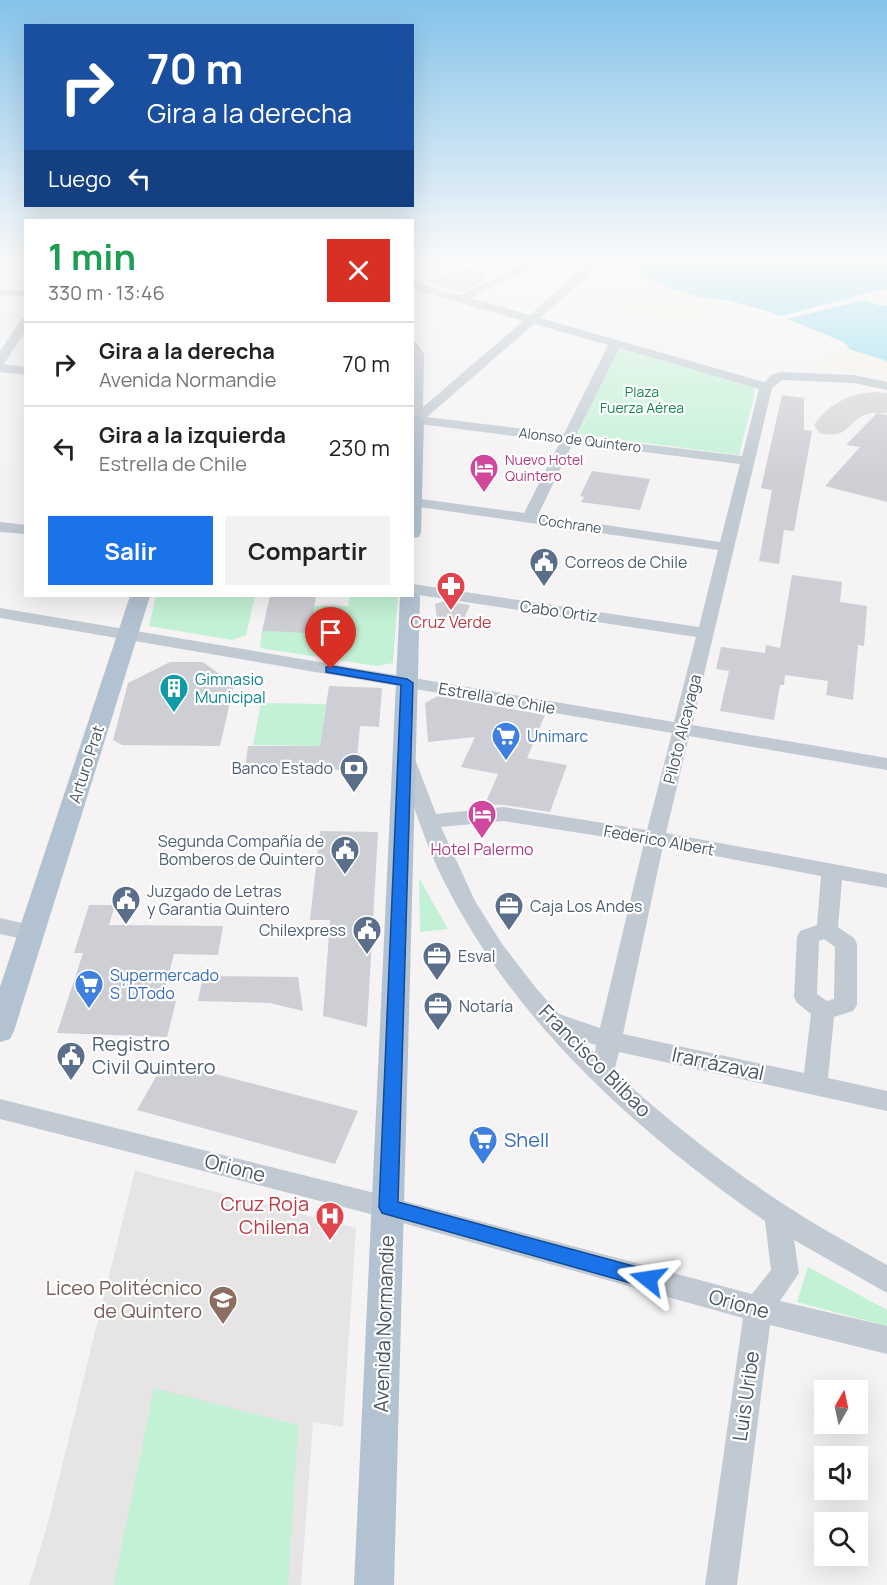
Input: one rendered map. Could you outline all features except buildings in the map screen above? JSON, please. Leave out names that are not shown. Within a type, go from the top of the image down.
[{"type":"main road","points":[[414,419],[414,502]]},
{"type":"main road","name":"Arturo Prat","points":[[0,1031],[140,597]]},
{"type":"main road","name":"Avenida Normandie","points":[[374,1585],[410,597]]},
{"type":"street","points":[[0,362],[16,336]]},
{"type":"street","points":[[414,419],[511,336]]},
{"type":"street","points":[[587,336],[766,387],[777,377],[782,376],[854,379],[887,386]]},
{"type":"street","points":[[529,518],[615,344]]},
{"type":"street","points":[[414,348],[418,354],[414,419]]},
{"type":"street","points":[[0,368],[24,371]]},
{"type":"street","name":"Piloto Alcayaga","points":[[602,1073],[656,838],[766,387]]},
{"type":"street","name":"Alonso de Quintero","points":[[414,419],[748,461]]},
{"type":"street","name":"Cochrane","points":[[414,502],[726,547]]},
{"type":"street","points":[[0,526],[24,530]]},
{"type":"street","name":"Cabo Ortiz","points":[[414,589],[706,633]]},
{"type":"street","name":"Estrella de Chile","points":[[0,614],[887,764]]},
{"type":"street","name":"Francisco Bilbao","points":[[405,754],[448,870],[469,910],[509,971],[551,1021],[602,1073],[682,1144],[778,1215],[887,1280]]},
{"type":"street","name":"Federico Albert","points":[[430,821],[504,814],[656,838],[887,881]]},
{"type":"street","points":[[827,930],[832,871]]},
{"type":"street","points":[[0,926],[32,933]]},
{"type":"street","points":[[823,1011],[845,1005],[846,944],[827,930]]},
{"type":"street","points":[[823,1011],[805,997],[808,937],[827,930]]},
{"type":"street","points":[[815,1086],[823,1011]]},
{"type":"street","name":"Irarrázaval","points":[[551,1021],[608,1040],[887,1101]]},
{"type":"street","name":"Orione","points":[[0,1109],[388,1207],[758,1309],[887,1340]]},
{"type":"street","name":"Luis Uribe","points":[[721,1585],[758,1309],[785,1273],[778,1215]]},
{"type":"shaded area","name":"Liceo Politécnico de Quintero","points":[[135,1171],[356,1228],[343,1427],[313,1422],[301,1585],[29,1585],[47,1526]]},
{"type":"green space","name":"Plaza Fuerza Aérea","points":[[617,348],[753,387],[755,392],[739,455],[578,434]]},
{"type":"green space","points":[[156,597],[255,597],[246,635],[232,640],[149,626]]},
{"type":"green space","points":[[350,597],[398,597],[393,663],[377,666],[260,648],[262,631],[310,632],[314,606],[348,606]]},
{"type":"green space","points":[[261,703],[326,704],[320,746],[253,745]]},
{"type":"green space","points":[[419,878],[448,929],[420,932]]},
{"type":"green space","points":[[808,1267],[887,1310],[887,1326],[797,1302]]},
{"type":"green space","points":[[154,1388],[298,1425],[288,1585],[114,1585]]},
{"type":"sand","points":[[849,349],[887,361],[887,375],[819,369],[817,364]]},
{"type":"water","points":[[828,336],[887,336],[887,361],[849,349],[843,342]]},
{"type":"pier","points":[[823,336],[843,342],[849,349],[846,350],[842,345]]},
{"type":"taxiway","points":[[832,425],[856,406],[868,403],[887,403]]},
{"type":"place","name":"Nuevo Hotel Quintero","points":[[484,494]]},
{"type":"place","name":"Correos de Chile","points":[[544,588]]},
{"type":"place","name":"Cruz Verde","points":[[451,612]]},
{"type":"place","name":"Gimnasio Municipal","points":[[174,714]]},
{"type":"place","name":"Unimarc","points":[[506,762]]},
{"type":"place","name":"Banco Estado","points":[[354,794]]},
{"type":"place","name":"Hotel Palermo","points":[[482,840]]},
{"type":"place","name":"Segunda Compañía de Bomberos de Quintero","points":[[345,876]]},
{"type":"place","name":"Juzgado de Letras y Garantia Quintero","points":[[126,926]]},
{"type":"place","name":"Caja Los Andes","points":[[509,932]]},
{"type":"place","name":"Chilexpress","points":[[367,956]]},
{"type":"place","name":"Esval","points":[[437,982]]},
{"type":"place","name":"Supermercado S´DTodo","points":[[89,1010]]},
{"type":"place","name":"Notaría","points":[[438,1032]]},
{"type":"place","name":"Registro Civil Quintero","points":[[71,1082]]},
{"type":"place","name":"Shell","points":[[483,1166]]},
{"type":"place","name":"Cruz Roja Chilena","points":[[330,1242]]},
{"type":"place","name":"Liceo Politécnico de Quintero","points":[[223,1326]]},
{"type":"route","points":[[331,669],[407,683],[388,1207],[648,1279]]}]
